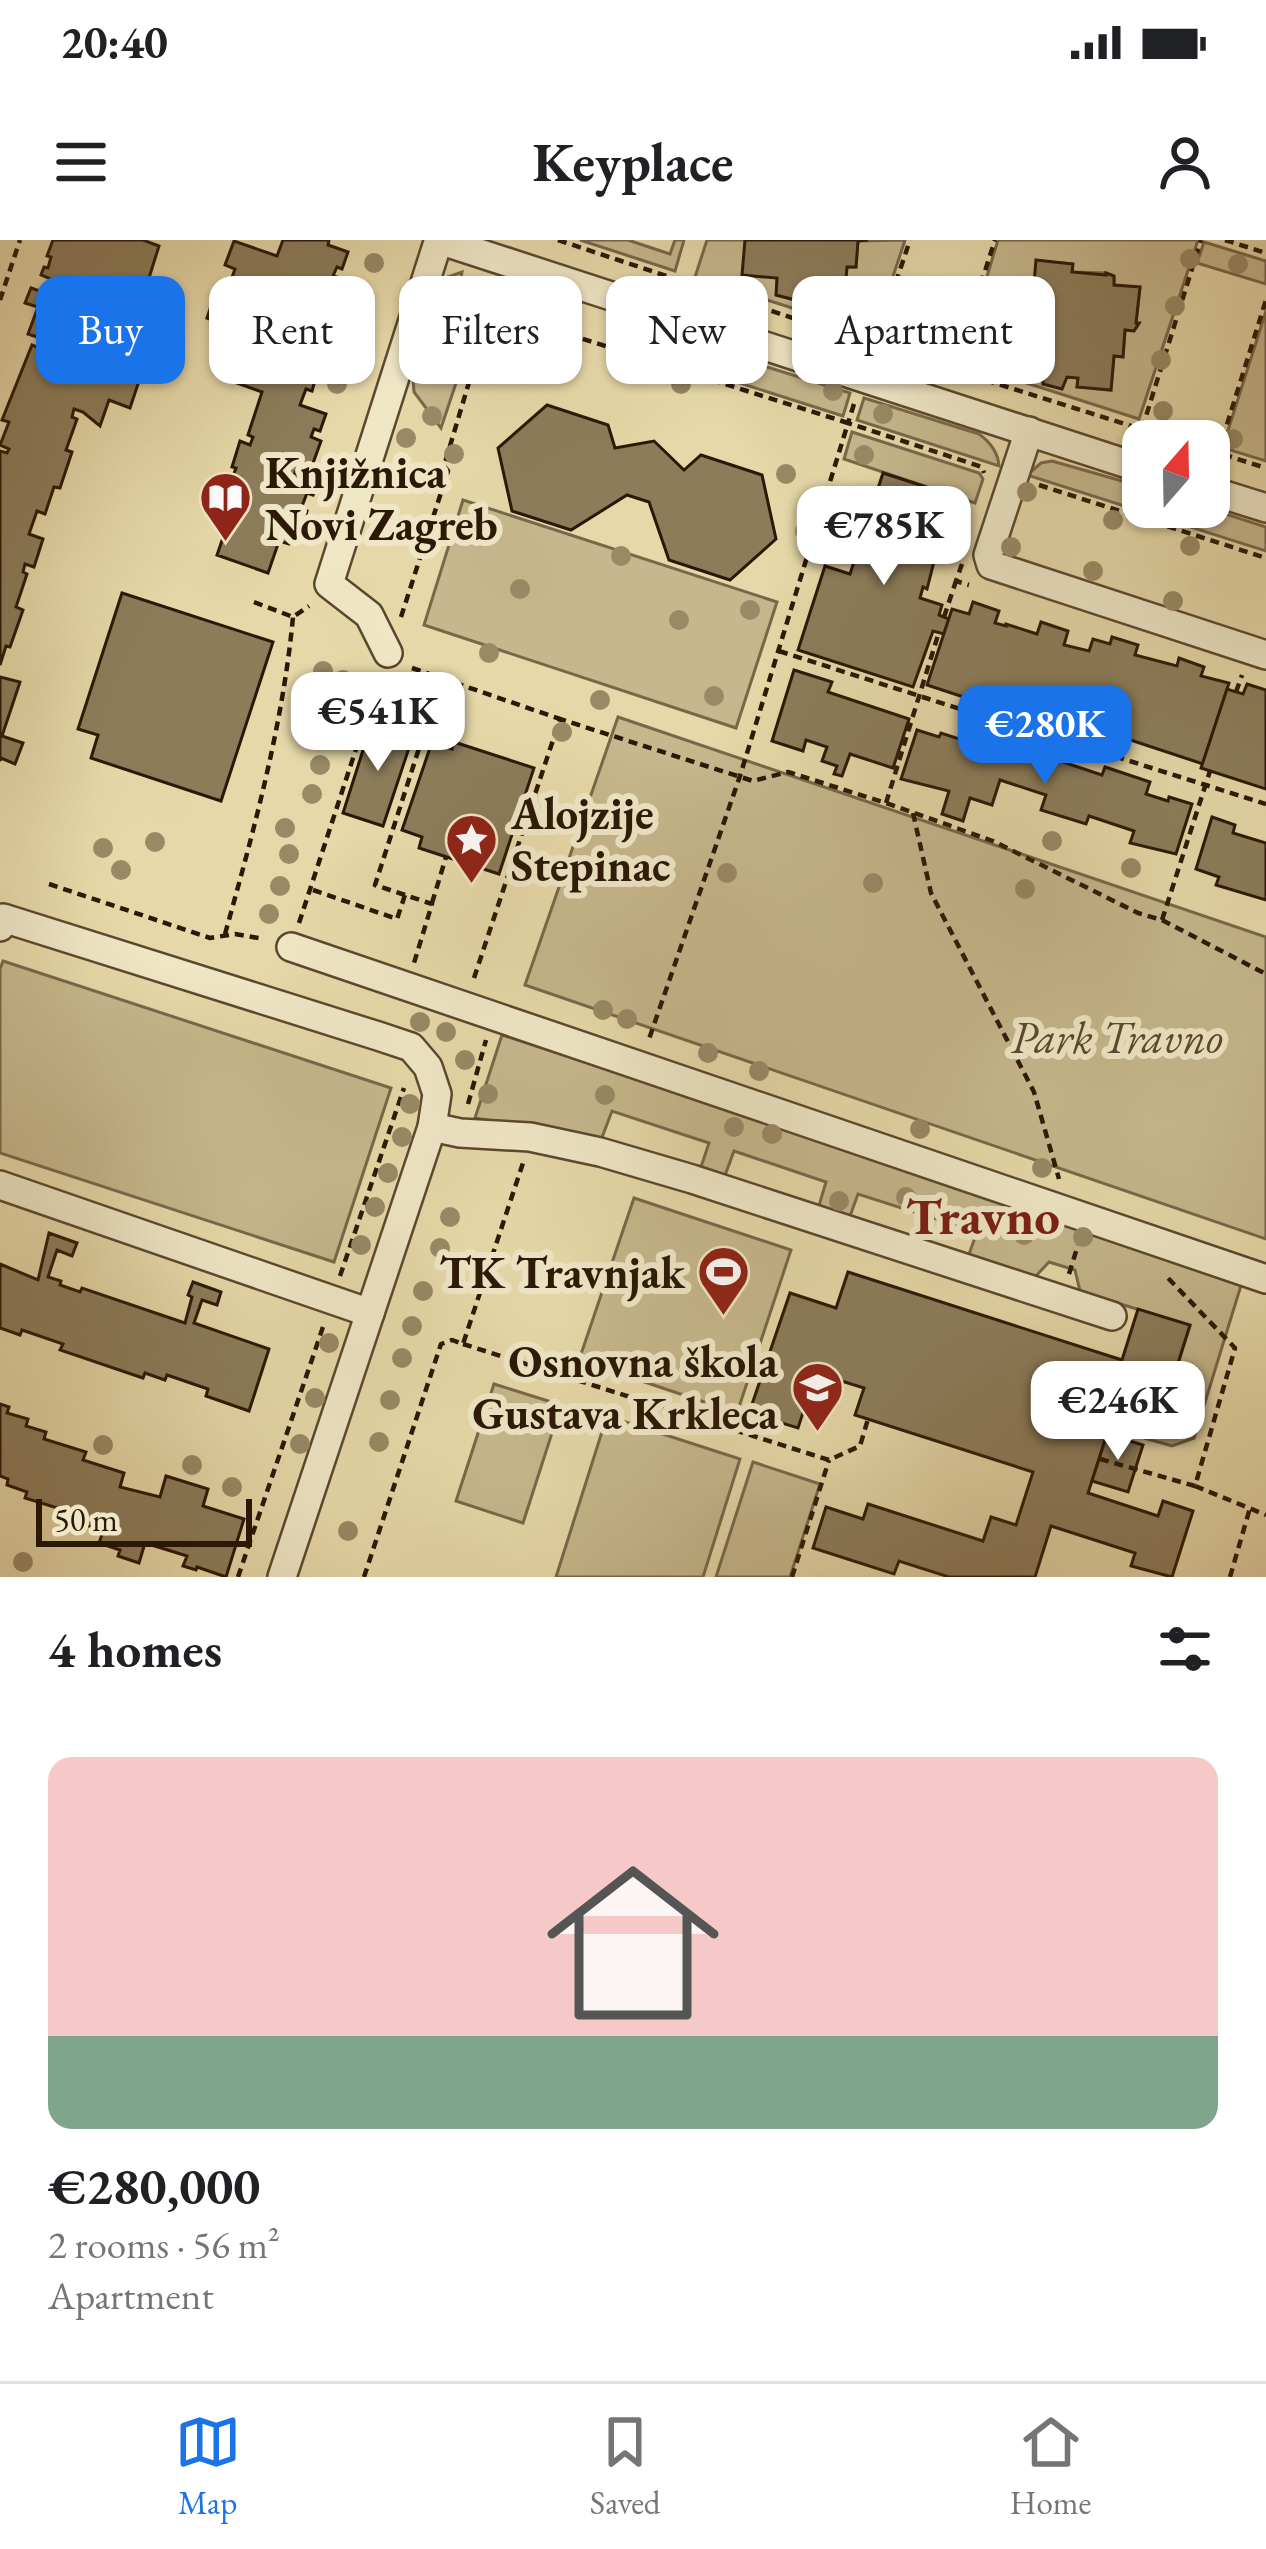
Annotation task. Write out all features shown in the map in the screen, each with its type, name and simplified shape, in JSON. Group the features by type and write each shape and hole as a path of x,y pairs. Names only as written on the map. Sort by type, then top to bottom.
{"street":[{"path":"393,658 369,615 329,584 439,241 1122,462"},
{"path":"1029,431 988,555 991,565 1266,655"},
{"path":"1230,497 1266,508"},
{"path":"1,921 411,1047 428,1067 437,1094 432,1127 282,1577"},
{"path":"291,947 640,1065"},
{"path":"640,1065 1266,1279"},
{"path":"432,1127 530,1137 600,1152 1112,1316"},
{"path":"0,1185 370,1313"}],"path":[{"path":"0,300 20,240"},
{"path":"558,240 792,318"},
{"path":"898,276 910,240"},
{"path":"982,276 994,240"},
{"path":"1145,420 1201,240"},
{"path":"1226,240 1266,253"},
{"path":"1228,420 1266,300"},
{"path":"582,339 848,423 740,776 640,1065"},
{"path":"49,884 210,938 256,938 291,947 376,688 393,658 469,384"},
{"path":"997,384 1122,423"},
{"path":"1230,457 1266,468"},
{"path":"982,467 1266,558"},
{"path":"944,617 956,580"},
{"path":"225,936 289,665 293,617 329,584"},
{"path":"254,602 293,617"},
{"path":"886,803 939,632"},
{"path":"778,651 1060,741"},
{"path":"393,658 560,719 753,781 788,772 993,841 1266,974"},
{"path":"432,904 375,885 442,677"},
{"path":"464,1005 560,719"},
{"path":"1101,752 1266,804"},
{"path":"1162,920 1210,771"},
{"path":"914,813 931,893 1034,1092 1078,1214 1061,1299"},
{"path":"423,932 446,856"},
{"path":"311,889 397,919 405,895"},
{"path":"463,1121 493,1015"},
{"path":"463,1344 525,1158"},
{"path":"1167,1276 1235,1348 1195,1486"},
{"path":"364,1577 440,1344 452,1340 829,1460 860,1445 868,1419"},
{"path":"1100,1459 1195,1486 1266,1515"},
{"path":"793,1577 829,1460"},
{"path":"1229,1577 1250,1508"}],"green space":[{"path":"580,240 628,240 670,254 675,240 684,240 675,271"},
{"path":"707,240 745,240 777,278 777,295 792,299 792,308 768,300 768,276 695,276"},
{"path":"905,240 893,276 846,276 847,267 856,267 858,241"},
{"path":"998,240 1198,240 1139,419 1030,384 1062,389 1067,377 1078,378 1077,387 1111,390 1114,356 1123,356 1125,330 1134,331 1139,324 1140,288 1114,285 1114,276 1107,273 1072,272 1072,264 1037,261 1035,276 987,276"},
{"path":"1204,242 1266,261 1266,284 1197,263"},
{"path":"1266,311 1266,461 1230,450 1230,424"},
{"path":"768,367 792,375 792,384 821,384 850,393 843,416 743,384 768,384"},
{"path":"413,384 456,384 441,428 414,392"},
{"path":"864,398 979,434 993,448 999,466 857,420"},
{"path":"852,432 979,473 983,479 975,503 844,459"},
{"path":"1052,461 1122,481 1122,505 1027,475 1041,463"},
{"path":"463,500 777,602 736,728 424,625"},
{"path":"1230,515 1266,527 1266,551 1194,528 1230,528"},
{"name":"Park Travno","path":"618,717 1266,937 1266,1239 525,985"},
{"path":"3,961 391,1088 334,1262 0,1153"},
{"path":"502,1035 1243,1279 1194,1438 1172,1446 1109,1428 1113,1416 1149,1427 1166,1374 1174,1376 1190,1326 1080,1291 1075,1270 1049,1262 1034,1278 968,1257 977,1232 858,1194 849,1219 818,1209 826,1182 734,1151 724,1178 700,1170 709,1143 612,1111 601,1140 475,1118"},
{"path":"634,1198 791,1250 737,1413 579,1360"},
{"path":"494,1384 561,1405 523,1523 456,1501"},
{"path":"607,1416 740,1459 703,1577 556,1577"},
{"path":"753,1462 820,1484 790,1577 716,1577"}],"building":[{"path":"53,240 143,240 159,246 150,276 44,276 51,257 47,256"},
{"path":"283,240 329,240 328,245 348,252 342,269 337,267 333,276 232,276 235,269 225,265 234,241 277,256"},
{"path":"745,240 868,240 858,241 856,267 847,267 846,276 792,276 792,299 776,295 777,278 742,275"},
{"path":"1036,260 1073,264 1072,272 1106,273 1114,276 1114,285 1140,287 1139,323 1134,331 1125,330 1123,357 1114,356 1111,390 1077,387 1078,378 1067,377 1062,389 1043,384 1055,384 1055,276 1035,276"},
{"path":"31,288 36,290 36,306 25,303"},
{"path":"36,312 36,337 28,334"},
{"path":"32,345 36,347 36,384 138,384 130,408 109,400 100,426 74,409 72,417 77,419 66,450 72,452 60,488 54,487 45,514 37,511 29,534 43,539 34,567 25,564 27,574 16,607 23,610 0,665 0,451 9,449 0,445 9,422 2,420"},
{"path":"240,384 314,384 312,391 306,389 300,405 326,414 320,431 314,429 311,437 321,441 312,466 306,471 297,468 295,473 318,481 301,509 307,511 304,522 298,520 289,544 279,541 268,573 217,555 228,523 224,521 232,497 226,495 236,468 232,467 240,441 250,445 253,437 248,435 262,392"},
{"path":"547,405 608,425 615,448 654,441 684,470 701,455 762,475 776,539 730,580 669,560 649,502 627,495 571,530 512,511 498,448"},
{"path":"883,473 957,497 920,598 942,605 939,615 949,619 944,634 933,631 913,687 798,650 825,566 850,574"},
{"path":"122,593 273,642 221,801 91,758 98,735 78,729"},
{"path":"973,602 999,611 995,623 1037,634 1041,622 1068,631 1064,645 1089,651 1093,639 1110,644 1112,637 1138,645 1135,655 1177,666 1179,658 1204,667 1201,676 1229,683 1203,764 1067,719 1064,730 927,685 952,609 969,614"},
{"path":"794,670 832,682 828,692 909,719 893,768 850,754 842,776 834,774 837,766 822,761 827,747 806,740 803,751 772,741"},
{"path":"0,677 20,682 2,736 23,743 15,764 0,761"},
{"path":"1247,684 1266,690 1266,789 1201,768 1227,689 1243,694"},
{"path":"372,722 413,736 383,826 343,813"},
{"path":"917,730 1009,755 1014,738 1059,752 1057,760 1102,775 1105,767 1150,782 1146,794 1192,804 1176,854 1130,843 1134,831 1089,816 1086,824 1041,810 1046,795 1000,780 992,805 970,798 963,821 942,814 949,791 901,779"},
{"path":"432,742 452,749 454,742 534,768 499,874 419,848 422,837 402,830"},
{"path":"1212,817 1235,825 1233,833 1266,843 1266,900 1216,885 1219,877 1196,869"},
{"path":"49,1233 77,1243 72,1256 57,1250 48,1277 80,1292 82,1288 185,1323 193,1282 221,1292 217,1305 202,1300 194,1323 269,1349 249,1411 206,1396 208,1389 167,1375 165,1380 145,1373 143,1378 60,1350 63,1344 0,1328 0,1264 38,1280"},
{"path":"848,1272 1122,1360 1138,1309 1190,1325 1174,1376 1166,1374 1148,1427 1113,1416 1088,1493 1158,1516 1163,1501 1193,1511 1172,1577 1131,1566 1135,1553 1051,1526 1035,1577 949,1577 899,1561 894,1574 813,1548 826,1507 863,1519 868,1504 983,1541 991,1517 1016,1525 1033,1472 855,1415 864,1388 816,1373 798,1428 749,1413 790,1293 836,1308"},
{"path":"0,1404 9,1407 7,1413 28,1419 26,1426 46,1432 44,1439 86,1452 83,1460 124,1473 120,1487 160,1497 166,1476 208,1489 203,1506 244,1519 226,1577 183,1566 187,1556 145,1543 139,1563 118,1556 120,1550 99,1543 105,1526 98,1529 64,1518 67,1511 25,1498 27,1492 7,1485 8,1479 0,1476"},
{"path":"1107,1434 1143,1445 1128,1492 1092,1481"}],"place":[{"name":"Knjižnica Novi Zagreb","path":"226,544"},
{"name":"Alojzije Stepinac","path":"472,885"},
{"name":"TK Travnjak","path":"724,1318"},
{"name":"Osnovna škola Gustava Krkleca","path":"817,1433"}],"district":[{"name":"Travno","path":"983,1216"}]}
